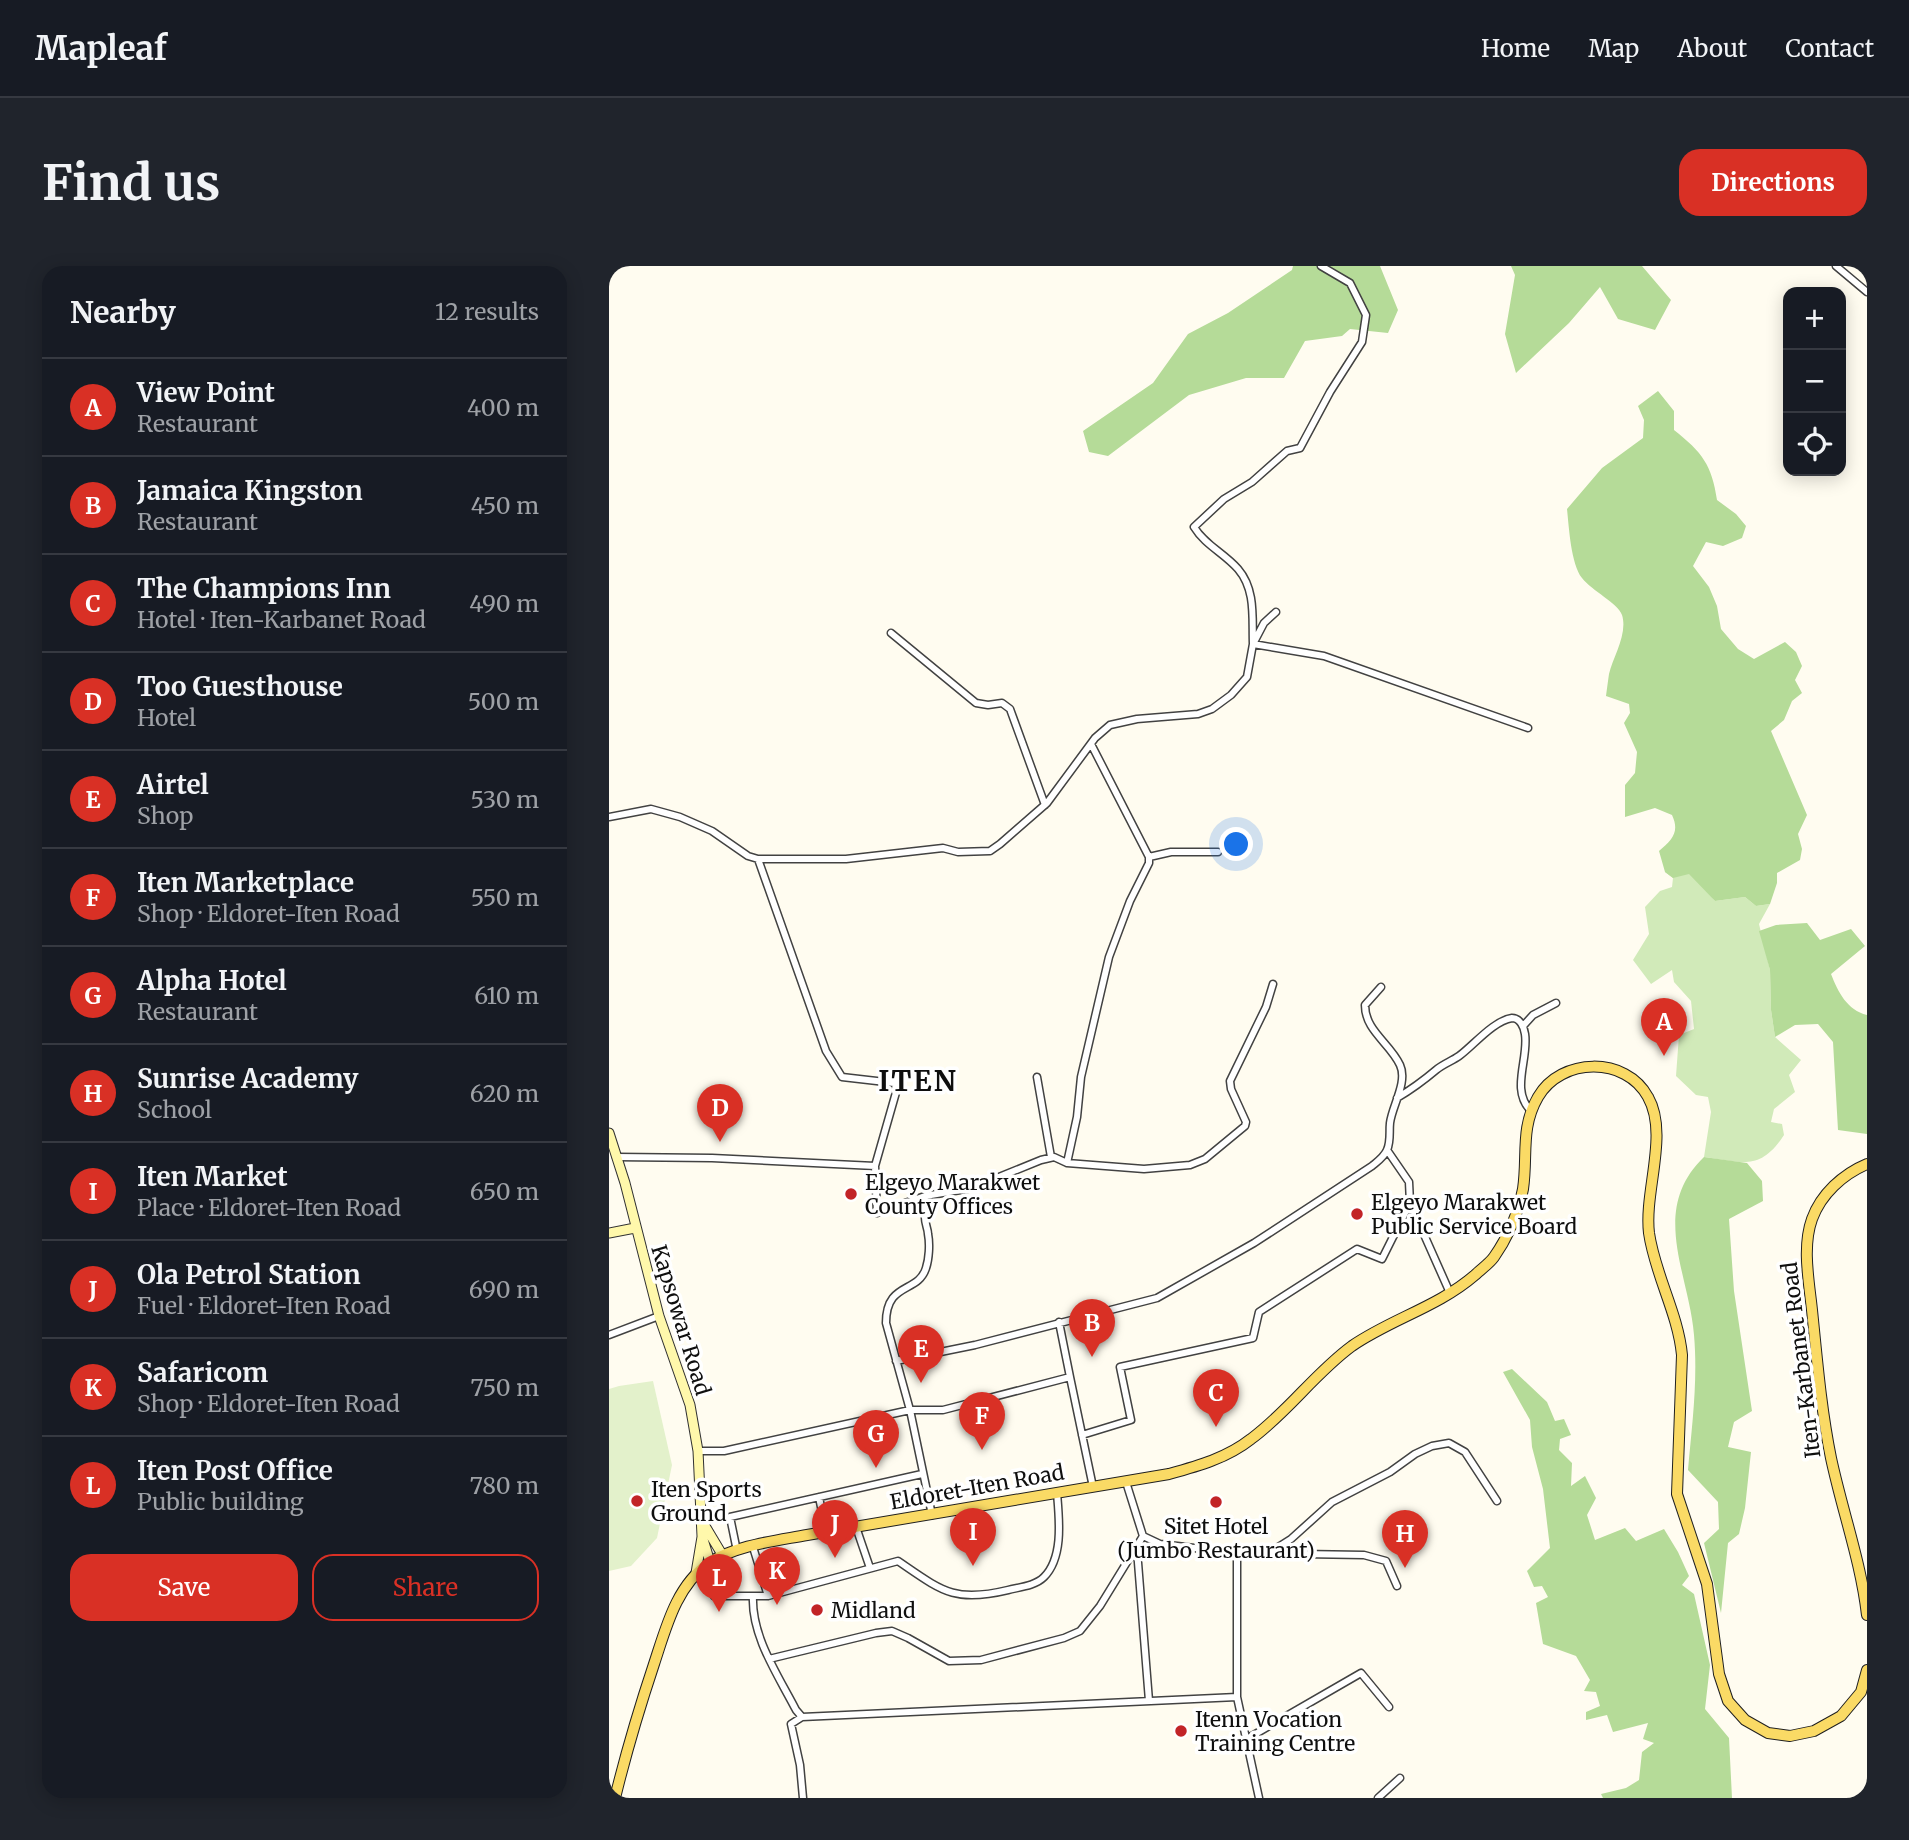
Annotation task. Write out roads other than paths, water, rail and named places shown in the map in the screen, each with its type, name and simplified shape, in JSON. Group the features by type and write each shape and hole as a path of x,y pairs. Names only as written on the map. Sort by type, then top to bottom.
{"main road":[{"path":"1093,1487 1204,1464 1230,1453 1251,1440 1352,1347 1450,1293 1492,1259 1511,1228 1523,1188 1525,1143 1531,1111 1539,1094 1554,1079 1574,1069 1593,1065 1611,1068 1639,1084 1649,1098 1655,1121 1656,1147 1649,1196 1649,1233 1681,1340 1682,1355 1677,1494 1707,1584 1719,1674 1728,1701 1745,1720 1768,1733 1790,1736 1814,1731 1841,1716 1861,1692 1867,1671"},
{"name":"Kapsowar Road","path":"609,1133 625,1183 659,1316 690,1405 698,1451 702,1536 710,1562"},
{"name":"Iten-Karbanet Road","path":"1867,1164 1836,1183 1812,1218 1808,1238 1808,1271 1818,1369 1831,1457 1867,1615"},
{"path":"609,1233 635,1228"},
{"name":"Eldoret-Iten Road","path":"615,1798 633,1724 674,1607 696,1573 710,1562 737,1551 826,1532 1093,1487"},
{"name":"Kapsowar Road","path":"702,1521 723,1556"},
{"path":"696,1573 702,1536"}],"street":[{"path":"609,817 651,809 680,817 712,831 748,856 758,859 846,859 943,848 958,852 990,851 1045,806 1091,744 1110,725 1137,719 1198,714 1212,709 1231,695 1247,677 1252,644 1252,597 1239,570 1202,539 1193,527 1224,499 1252,482 1287,451 1300,448 1330,392 1362,342 1366,315 1350,282 1321,266"},
{"path":"1836,266 1867,292"},
{"path":"1252,644 1264,623 1276,612"},
{"path":"891,633 976,703 1002,703 1010,709 1045,806"},
{"path":"1252,644 1324,656 1528,728"},
{"path":"1067,1163 1077,1117 1081,1077 1109,957 1122,919 1149,863 1149,857 1091,744"},
{"path":"1149,857 1171,852 1218,852"},
{"path":"758,859 826,1051 842,1077 894,1083 897,1089 874,1166 877,1213 925,1196 972,1188 1051,1157 1067,1163 1144,1168 1185,1166 1205,1159 1245,1126 1230,1081 1266,1007 1273,984"},
{"path":"895,1361 975,1345 1157,1298 1254,1243 1372,1166 1387,1150 1390,1141 1391,1115 1402,1069 1365,1016 1365,1005 1381,987"},
{"path":"1523,1026 1533,1016 1556,1003"},
{"path":"1397,1097 1416,1087 1498,1025 1513,1018 1523,1026 1525,1036 1521,1091 1524,1103 1531,1111"},
{"path":"1037,1077 1051,1157"},
{"path":"1387,1150 1409,1182 1410,1203 1450,1293"},
{"path":"616,1157 712,1158 874,1166"},
{"path":"925,1196 925,1219 929,1238 926,1267 918,1279 893,1296 886,1309 886,1323 910,1410 932,1514"},
{"path":"1082,1434 1131,1420 1120,1367 1253,1338 1259,1312 1357,1249 1382,1259 1410,1203"},
{"path":"609,1335 659,1316"},
{"path":"1059,1322 1093,1487"},
{"path":"698,1451 724,1451 910,1410 943,1410 1070,1377"},
{"path":"1269,1553 1291,1539 1332,1502 1389,1472 1415,1454 1449,1443 1465,1452 1497,1501"},
{"path":"737,1551 730,1517 922,1474"},
{"path":"1126,1482 1143,1536 1160,1544 1237,1553 1364,1555 1386,1561 1398,1586"},
{"path":"714,1596 768,1596 898,1561 919,1577 953,1594 970,1597 1034,1583 1045,1576 1057,1551 1060,1530 1057,1493"},
{"path":"819,1497 826,1532"},
{"path":"856,1527 870,1568"},
{"path":"769,1659 892,1631 949,1661 981,1660 1064,1638 1080,1631 1100,1606 1143,1536"},
{"path":"753,1547 768,1596"},
{"path":"1136,1548 1149,1701"},
{"path":"1237,1553 1237,1697 1259,1798"},
{"path":"753,1596 752,1615 769,1659 802,1717"},
{"path":"1245,1740 1361,1673 1389,1707"},
{"path":"803,1798 800,1765 791,1724 802,1717 1237,1697"},
{"path":"1378,1798 1401,1778"}],"place":[{"name":"View Point","path":"1664,1056"},
{"name":"Too Guesthouse","path":"720,1142"},
{"name":"Elgeyo Marakwet County Offices","path":"851,1194"},
{"name":"Elgeyo Marakwet Public Service Board","path":"1357,1214"},
{"name":"Jamaica Kingston","path":"1092,1357"},
{"name":"Airtel","path":"921,1383"},
{"name":"The Champions Inn","path":"1216,1427"},
{"name":"Iten Marketplace","path":"982,1450"},
{"name":"Alpha Hotel","path":"876,1468"},
{"name":"Iten Sports Ground","path":"637,1501"},
{"name":"Sitet Hotel (Jumbo Restaurant)","path":"1216,1502"},
{"name":"Ola Petrol Station","path":"835,1558"},
{"name":"Iten Market","path":"973,1566"},
{"name":"Sunrise Academy","path":"1405,1568"},
{"name":"Safaricom","path":"777,1605"},
{"name":"Midland","path":"817,1610"},
{"name":"Iten Post Office","path":"719,1612"},
{"name":"Itenn Vocation Training Centre","path":"1181,1731"}],"district":[{"name":"ITEN","path":"918,1081"}]}
